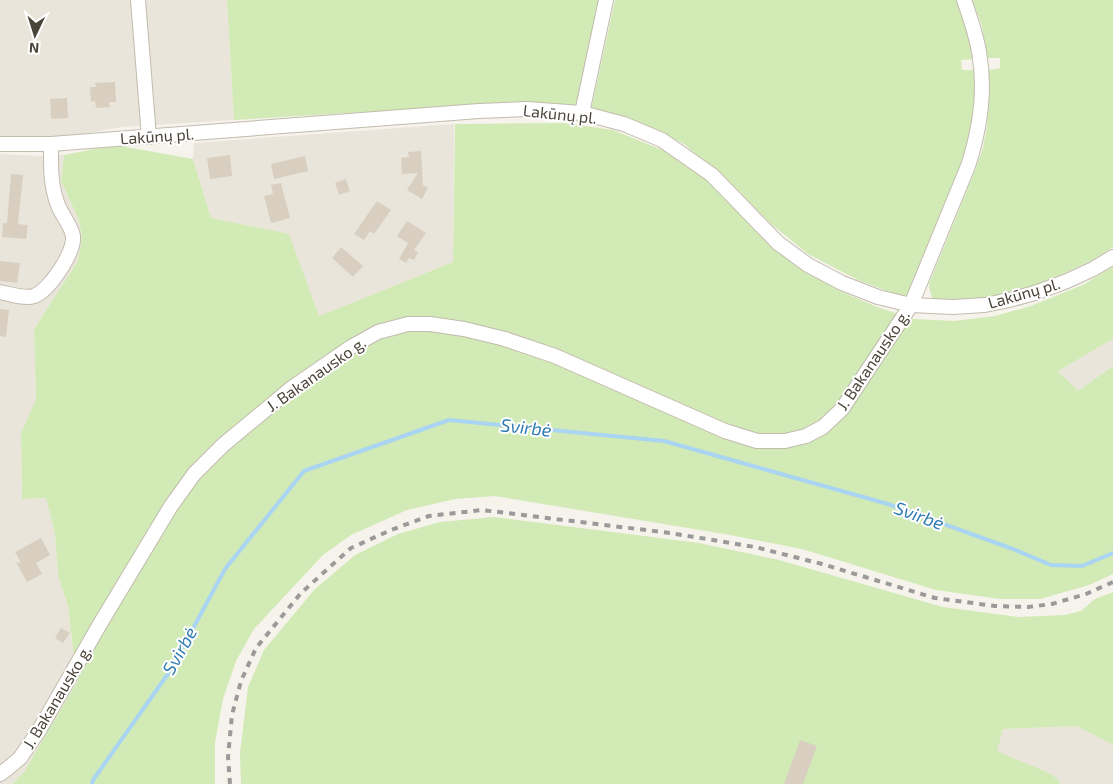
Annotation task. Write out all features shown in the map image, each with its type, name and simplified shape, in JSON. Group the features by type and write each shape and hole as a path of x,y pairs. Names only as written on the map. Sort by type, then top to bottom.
{"street":[{"path":"138,0 150,137"},
{"path":"582,113 606,0"},
{"name":"J. Bakanausko g.","path":"0,774 20,758 38,732 171,506 194,474 223,445 293,387 351,347 378,332 408,324 430,324 464,329 505,339 555,356 725,430 757,441 785,441 806,436 823,427 842,409 911,305 976,143 981,107 982,78 980,52 964,0"},
{"name":"Lakūnų pl.","path":"0,144 51,144 480,111 527,109 582,113 624,124 662,140 712,175 778,243 808,265 842,283 911,305 953,307 985,305 1009,300 1067,281 1113,257"},
{"path":"0,292 25,297 35,296 47,287 59,271 73,243 73,235 58,207 53,190 50,172 51,144"}],"shaded area":[{"path":"0,0 227,0 234,120 122,127 54,139 0,139"},
{"path":"454,124 453,262 319,316 289,235 211,218 193,159 194,143"},
{"path":"0,154 64,155 61,181 79,220 82,238 78,261 34,329 36,399 21,434 22,499 46,498 55,534 58,576 68,606 77,682 24,772 12,784 0,784"},
{"path":"1113,339 1113,366 1078,391 1058,371"},
{"path":"1077,726 1113,745 1113,784 1060,784 1059,780 996,751 1003,729"}],"green space":[{"path":"227,0 600,0 578,107 428,108 234,120"},
{"path":"615,0 958,0 975,59 961,60 962,70 975,70 975,117 970,144 908,297 860,281 808,254 770,223 739,191 684,144 657,130 620,116 591,110"},
{"path":"972,0 1113,0 1113,247 1095,259 1029,289 990,298 960,302 932,301 929,284 983,148 989,100 989,70 1000,68 1000,58 988,58 981,23"},
{"path":"564,123 613,130 670,153 714,185 792,263 840,291 877,307 914,319 954,321 995,316 1031,306 1085,284 1113,266 1113,339 1058,371 1078,391 1113,366 1113,574 1089,585 1040,599 1000,599 936,590 802,549 730,535 495,496 455,499 407,510 351,535 323,555 254,629 236,661 223,699 215,742 215,784 12,784 24,772 77,682 68,606 58,576 55,534 46,498 22,499 21,434 36,399 34,329 78,261 82,238 79,220 61,181 64,155 115,145 193,159 211,218 289,234 319,316 453,262 455,124"},
{"path":"494,517 699,543 779,560 943,607 1018,617 1065,615 1081,611 1095,599 1113,592 1113,745 1077,726 1003,729 997,751 1051,774 1060,784 241,784 240,753 248,687 264,650 314,590 355,555 398,534 440,522"}],"building":[{"path":"115,82 116,102 109,102 110,107 96,108 95,101 91,102 90,87 96,87 95,83"},
{"path":"67,98 68,118 51,119 50,99"},
{"path":"421,151 423,185 428,188 422,199 407,190 418,173 402,174 401,158 409,157 408,152"},
{"path":"230,155 232,176 210,179 207,158"},
{"path":"305,156 308,171 274,179 271,164"},
{"path":"11,174 23,175 18,224 28,225 26,239 2,237 3,223 7,223"},
{"path":"346,179 350,191 339,195 335,183"},
{"path":"281,183 290,218 271,223 264,196 273,194 271,185"},
{"path":"377,201 391,210 374,234 370,231 364,240 354,234"},
{"path":"407,221 426,233 414,250 418,252 414,260 409,258 406,263 399,259 408,243 397,236"},
{"path":"341,247 363,266 353,277 332,258"},
{"path":"0,261 20,263 17,283 0,281"},
{"path":"0,309 9,310 6,337 0,336"},
{"path":"41,538 50,555 36,563 42,574 27,582 16,562 21,563 15,552"},
{"path":"61,628 70,633 63,643 55,638"},
{"path":"800,740 817,746 803,784 784,784"}],"waterway":[{"name":"Svirbė","path":"92,784 170,671 225,569 304,471 449,420 664,441 888,504 1013,549 1051,565 1082,566 1113,553"}],"railway":[{"path":"230,784 228,757 232,715 241,681 256,648 301,593 351,548 429,516 482,510 670,533 755,547 822,564 935,598 995,606 1028,607 1052,604 1086,594 1113,582"}]}
